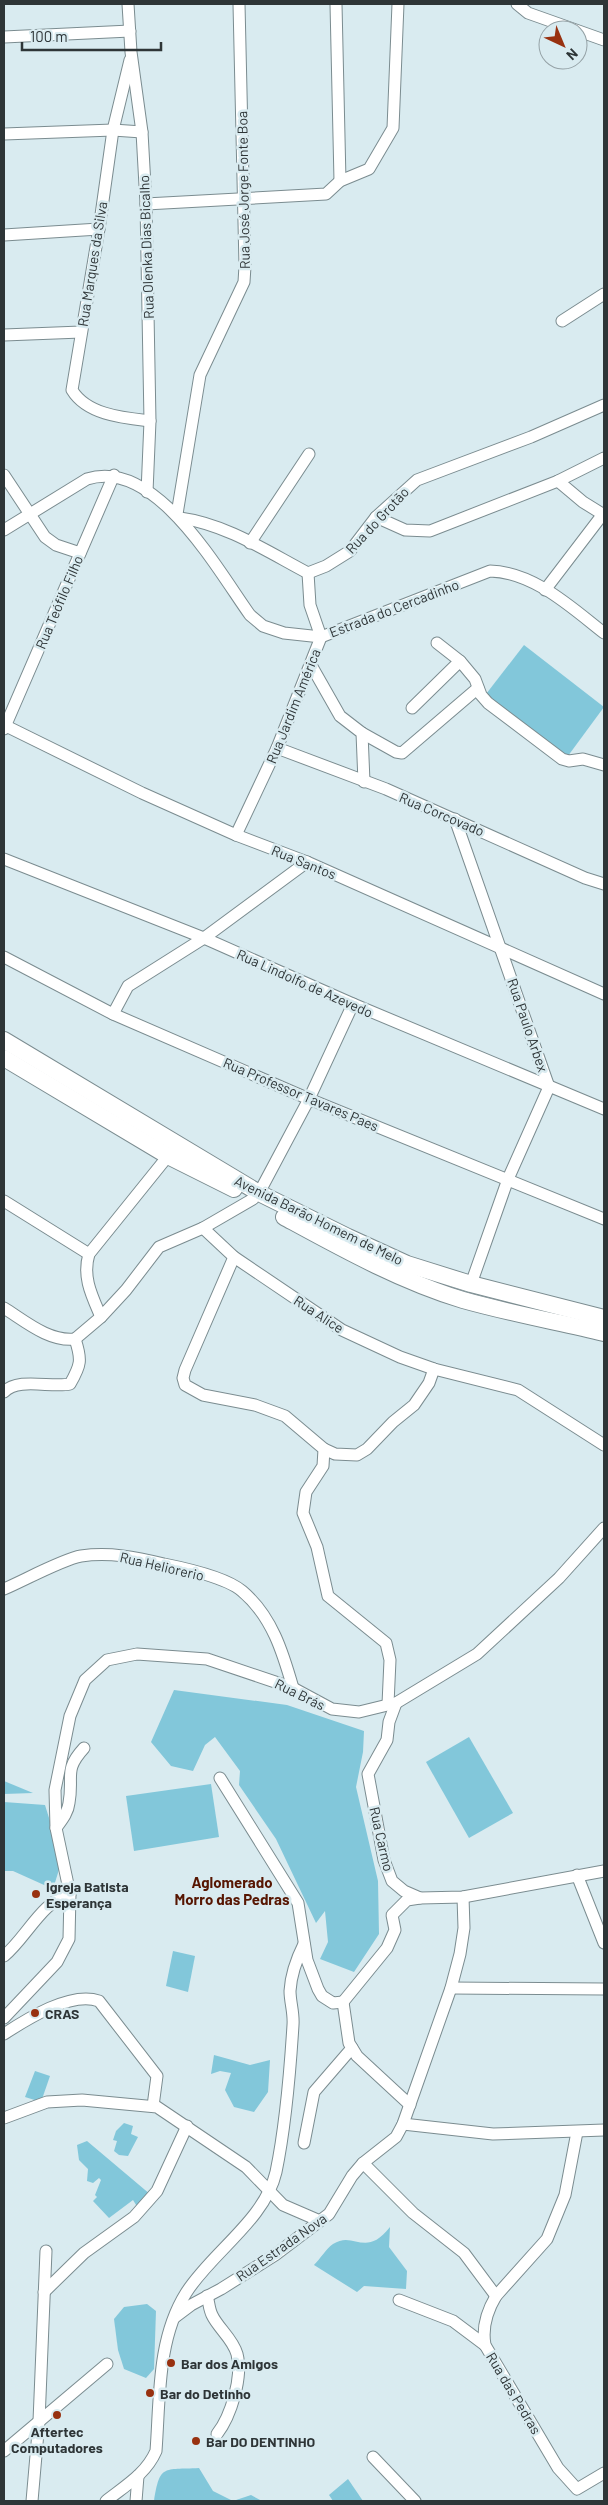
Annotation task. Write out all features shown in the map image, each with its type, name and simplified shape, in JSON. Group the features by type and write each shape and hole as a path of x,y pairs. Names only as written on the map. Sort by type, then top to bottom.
{"main road":[{"name":"Avenida Barão Homem de Melo","path":"4,1040 343,1249 402,1277 463,1300 604,1333"},
{"name":"Avenida Barão Homem de Melo","path":"4,1058 168,1156 217,1181 256,1196 408,1264 472,1284 604,1318"}],"street":[{"name":"Rua Olenka Dias Bicalho","path":"128,4 131,52 142,132 146,204 150,421 148,492"},
{"name":"Rua José Jorge Fonte Boa","path":"179,516 200,375 244,282 239,4"},
{"path":"336,4 340,181"},
{"path":"146,204 326,194 340,181 369,168 393,128 398,4"},
{"path":"518,4 528,13 604,40"},
{"path":"4,37 130,31"},
{"name":"Rua Marques da Silva","path":"131,52 113,130 99,230 72,390 77,398 100,410 122,418 150,421"},
{"path":"4,134 113,130 142,132"},
{"path":"4,235 99,230"},
{"path":"562,321 604,294"},
{"path":"4,335 81,332"},
{"name":"Rua do Grotão","path":"308,573 326,566 350,551 376,517 417,480 531,436 604,405"},
{"path":"250,543 309,454"},
{"path":"376,517 405,530 430,530 558,481 604,458"},
{"path":"4,530 30,512 87,479 101,474 114,475"},
{"path":"4,475 45,537 56,545 80,552"},
{"name":"Estrada do Cercadinho","path":"114,475 126,479 148,492 179,516 250,615 263,626 284,633 321,637 490,571 501,572 528,580 564,601 604,633"},
{"name":"Rua Teófilo Filho","path":"4,726 114,475"},
{"path":"545,590 603,515 583,502 558,481"},
{"path":"179,516 197,520 250,543 308,573"},
{"name":"Rua Jardim América","path":"236,835 277,748 321,637 310,605 308,573"},
{"path":"437,643 460,661 476,679 478,688 488,703 562,759 569,761 583,759 604,766"},
{"path":"412,708 460,661"},
{"path":"310,665 340,716 362,733 396,752 402,753 478,688"},
{"name":"Rua Santos","path":"4,726 142,793 236,835 308,862 604,994"},
{"path":"362,733 364,782"},
{"name":"Rua Corcovado","path":"277,748 364,782 585,878 604,884"},
{"name":"Rua Paulo Arbex","path":"455,820 549,1087 508,1179 472,1284"},
{"name":"Rua Lindolfo de Azevedo","path":"4,859 204,938 353,1004 604,1109"},
{"path":"113,1014 128,986 204,938 308,862"},
{"name":"Rua Professor Tavares Paes","path":"4,957 113,1014 309,1098 604,1219"},
{"path":"4,1308 50,1336 62,1341 75,1339 101,1317 126,1290 159,1247 203,1228 256,1196 309,1098 353,1004"},
{"path":"101,1317 86,1279 86,1264 89,1254 168,1156"},
{"path":"4,1201 89,1254"},
{"name":"Rua Alice","path":"203,1228 234,1257 342,1330 400,1357 434,1369 518,1390 604,1445"},
{"path":"234,1257 185,1370 182,1378 185,1385 203,1395 255,1405 285,1416 324,1449 335,1454 356,1456 367,1449 393,1422 414,1404 429,1383 434,1369"},
{"path":"4,1392 27,1383 58,1387 70,1384 78,1370 81,1356 75,1339"},
{"name":"Rua Carmo","path":"324,1449 324,1466 306,1492 303,1513 317,1547 328,1596 386,1643 390,1660 392,1704 387,1740 368,1774 384,1860 392,1881 404,1891 420,1898 463,1897 604,1871"},
{"name":"Rua Brás","path":"4,2018 57,1962 69,1939 70,1894 56,1828 55,1790 70,1716 84,1680 107,1660 137,1654 206,1659 293,1688 332,1709 359,1712 392,1704 477,1654 559,1578 604,1528"},
{"name":"Rua Heliorerio","path":"4,1589 79,1556 121,1554 196,1571 241,1590 256,1605 268,1621 283,1656 293,1688"},
{"path":"56,1828 70,1804 70,1771 73,1761 84,1748"},
{"path":"220,1778 298,1903 307,1960 322,1996 333,2003 344,2002"},
{"path":"577,1875 604,1943"},
{"path":"4,1956 14,1948 56,1899 70,1894"},
{"name":"Rua Estrada Nova","path":"171,2320 191,2305 274,2255 329,2214 352,2176 363,2163 396,2137 403,2124 451,1988 460,1954 464,1928 463,1897"},
{"path":"410,2105 371,2071 352,2048 349,2043 344,2002 387,1948 395,1930 392,1915 407,1900 420,1898"},
{"path":"106,2501 138,2476 151,2463 156,2451 163,2355 171,2320 186,2292 255,2212 269,2190 275,2173 290,2057 293,2022 290,1990 296,1962 304,1944"},
{"path":"451,1988 604,1989"},
{"path":"4,2034 32,2016 88,1998 99,2001 157,2076 153,2106"},
{"path":"23,1999 32,2016"},
{"path":"304,2144 314,2092 352,2048"},
{"path":"4,2118 47,2102 82,2100 103,2104 153,2106 187,2126 246,2167 282,2205 320,2221"},
{"path":"403,2124 494,2134 604,2130"},
{"path":"44,2292 61,2273 84,2253 134,2217 157,2191 187,2126"},
{"name":"Rua das Pedras","path":"577,2132 565,2195 547,2239 496,2296 490,2306 484,2327 485,2345 558,2468 577,2489 604,2473"},
{"path":"363,2163 413,2213 464,2253 496,2296"},
{"path":"32,2501 39,2421 46,2251"},
{"path":"207,2296 211,2314 237,2353 237,2380 234,2399 226,2422 217,2434"},
{"path":"398,2300 453,2321 485,2345"},
{"path":"4,2451 107,2364"},
{"path":"373,2457 415,2501"},
{"path":"136,2501 138,2476"}],"shaded area":[{"path":"524,645 604,707 565,760 483,698"},
{"path":"174,1690 287,1705 364,1731 363,1752 356,1787 378,1881 379,1934 354,1972 320,1959 328,1942 325,1911 316,1923 276,1839 239,1785 240,1771 215,1737 205,1745 193,1771 171,1766 151,1742"},
{"path":"469,1737 513,1813 469,1838 426,1762"},
{"path":"4,1781 33,1793 4,1794"},
{"path":"211,1784 219,1837 134,1851 126,1796"},
{"path":"4,1802 45,1805 62,1860 53,1889 13,1871 4,1871"},
{"path":"173,1951 195,1956 188,1992 166,1986"},
{"path":"214,2055 250,2065 270,2060 268,2092 254,2112 234,2107 225,2090 231,2073 220,2071 211,2074"},
{"path":"35,2071 50,2076 41,2102 25,2097"},
{"path":"124,2123 133,2126 131,2134 138,2137 128,2156 119,2155 114,2151 117,2141 113,2140 116,2131"},
{"path":"87,2141 151,2195 138,2208 133,2200 109,2218 93,2201 97,2197 95,2195 101,2180 99,2178 93,2183 87,2181 88,2169 79,2160 77,2145"},
{"path":"390,2227 389,2247 407,2271 406,2289 364,2286 357,2292 314,2265 333,2244 347,2240 367,2243 374,2241"},
{"path":"147,2304 156,2311 154,2369 146,2378 124,2369 118,2350 114,2319 124,2307"},
{"path":"199,2468 213,2491 233,2501 154,2501 158,2481 165,2471"},
{"path":"348,2479 363,2501 333,2501 329,2495"},
{"path":"251,2495 262,2501 233,2501"}],"place":[{"name":"Igreja Batista Esperança","path":"36,1894"},
{"name":"CRAS","path":"35,2013"},
{"name":"Bar dos Amigos","path":"171,2363"},
{"name":"Bar do Detinho","path":"150,2393"},
{"name":"Aftertec Computadores","path":"57,2415"},
{"name":"Bar DO DENTINHO","path":"196,2441"}],"district":[{"name":"Aglomerado Morro das Pedras","path":"232,1890"}]}
